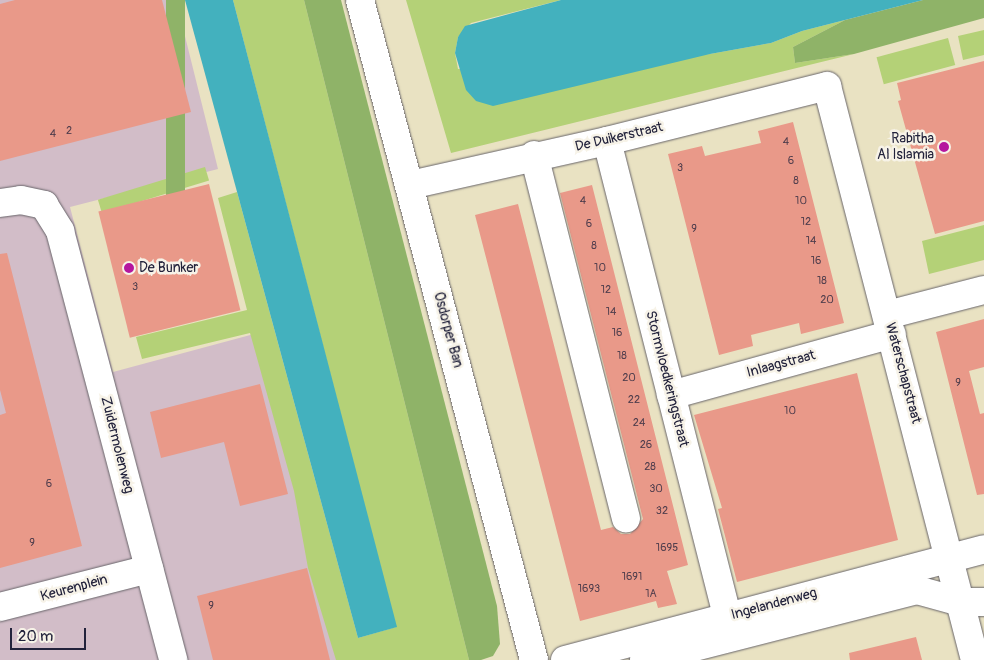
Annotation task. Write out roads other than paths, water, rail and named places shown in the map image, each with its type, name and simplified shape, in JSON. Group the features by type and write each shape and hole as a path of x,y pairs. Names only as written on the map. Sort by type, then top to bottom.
{"street":[{"name":"Osdorper Ban","path":"360,0 534,660"},
{"name":"De Duikerstraat","path":"410,185 607,141 827,86"},
{"name":"Waterschapstraat","path":"827,86 950,558 972,602 975,660"},
{"name":"Stormvloedkeringstraat","path":"607,141 727,616"},
{"path":"534,156 626,519"},
{"name":"Zuidermolenweg","path":"0,203 21,200 44,205 60,231 173,660"},
{"name":"Inlaagstraat","path":"670,395 890,324 984,290"},
{"name":"Ingelandenweg","path":"565,660 984,548"},
{"name":"Keurenplein","path":"0,607 149,569"},
{"name":"Ingelandenweg","path":"644,660 917,590 972,602"}],"water":[{"path":"185,0 233,0 397,627 358,638"},
{"path":"561,0 923,0 802,31 771,43 710,54 493,106 476,101 466,90 455,53 458,37 465,26"}],"place":[{"name":"Rabitha Al Islamia","path":"944,147"},
{"name":"De Bunker","path":"129,268"}]}
